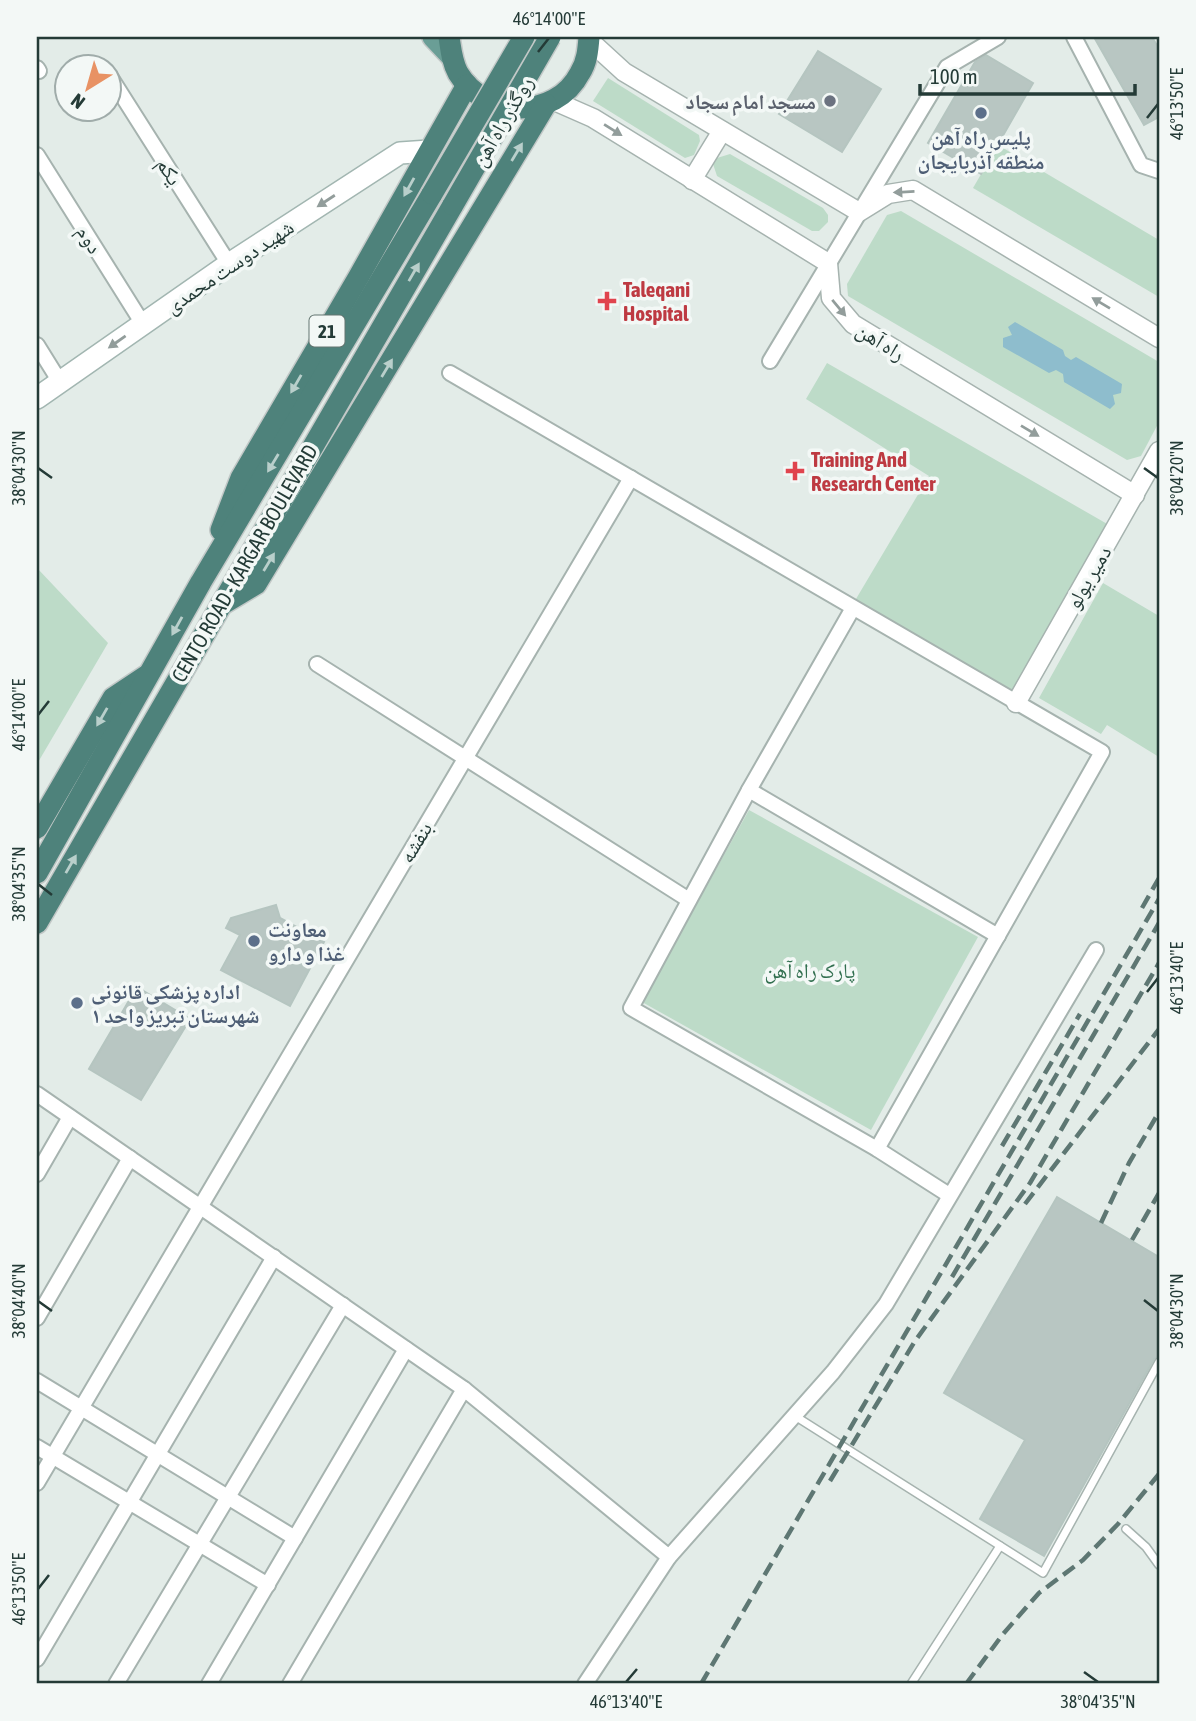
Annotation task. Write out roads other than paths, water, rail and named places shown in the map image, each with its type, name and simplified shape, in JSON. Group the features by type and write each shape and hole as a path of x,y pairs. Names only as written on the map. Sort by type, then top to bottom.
{"highway":[{"name":"روگذر راه آهن","path":"432,194 524,37"},
{"name":"روگذر راه آهن","path":"453,205 550,37"},
{"path":"450,47 457,72 483,99 503,107 525,109 549,102 565,92 580,75 588,54 589,38"},
{"name":"21","path":"201,582 241,478 467,85"},
{"path":"219,606 256,584 549,102"},
{"path":"429,151 443,151 480,174 487,194 485,207"},
{"name":"CENTO ROAD - KARGAR BOULEVARD","path":"37,873 201,582 432,194"},
{"name":"CENTO ROAD - KARGAR BOULEVARD","path":"37,923 453,205"},
{"path":"37,828 113,698 151,673"}],"main road":[{"path":"433,37 450,47"},
{"name":"شهید دوست محمدی","path":"37,398 229,264 400,153 429,151"}],"street":[{"path":"770,361 947,66 998,37"},
{"path":"1073,37 1142,165 1159,171"},
{"path":"589,38 624,72 859,212"},
{"name":"یکم","path":"122,95 229,264"},
{"path":"549,102 593,118 828,263"},
{"path":"692,180 722,131"},
{"name":"دوم","path":"37,155 143,324"},
{"path":"859,212 888,194 913,190 1159,338"},
{"name":"راه آهن","path":"828,263 831,298 853,324 1135,495"},
{"path":"37,345 60,382"},
{"path":"450,373 1102,752 877,1149"},
{"name":"دمیر یولو","path":"1016,702 1159,451"},
{"name":"بنفشه","path":"37,1483 631,478"},
{"path":"853,608 749,790 632,1008 877,1149 950,1195"},
{"path":"317,664 690,900"},
{"path":"749,790 998,936"},
{"path":"585,1684 669,1557 833,1372 886,1304 1096,950"},
{"path":"37,1094 464,1389 669,1557"},
{"path":"37,1174 70,1117"},
{"path":"37,1318 130,1158"},
{"path":"37,1660 274,1258"},
{"path":"116,1684 343,1305"},
{"path":"209,1684 406,1349"},
{"path":"37,1381 296,1538"},
{"path":"290,1684 464,1389"},
{"path":"37,1447 268,1585"}],"lane":[{"path":"795,1416 1043,1573 1159,1362"},
{"path":"1126,1529 1146,1547 1159,1565"},
{"path":"911,1684 1000,1546"}],"water":[{"path":"1015,322 1063,350 1065,356 1071,360 1076,357 1122,384 1121,393 1113,395 1115,404 1110,409 1064,382 1063,374 1056,370 1049,373 1003,347 1003,338 1012,335 1008,327"}],"railway":[{"path":"1142,908 1159,878"},
{"path":"701,1684 1159,899"},
{"path":"952,1277 1159,923"},
{"path":"830,1481 915,1341 1030,1183 1159,963"},
{"path":"1002,1146 1080,1014"},
{"path":"1025,1204 1159,1029"},
{"path":"1101,1223 1129,1163 1159,1112"},
{"path":"1132,1240 1159,1193"},
{"path":"966,1684 1003,1634 1039,1593 1083,1560 1118,1524 1159,1474"}],"place":[{"name":"مسجد امام سجاد","path":"830,101"},
{"name":"پلیس راه آهن منطقه آذربایجان","path":"981,113"},
{"name":"Taleqani Hospital","path":"607,301"},
{"name":"Training And Research Center","path":"795,471"},
{"name":"معاونت غذا و دارو","path":"254,941"},
{"name":"اداره پزشکی قانونی شهرستان تبریز واحد ۱","path":"77,1003"}],"park label":[{"name":"پارک راه آهن","path":"810,970"}]}
